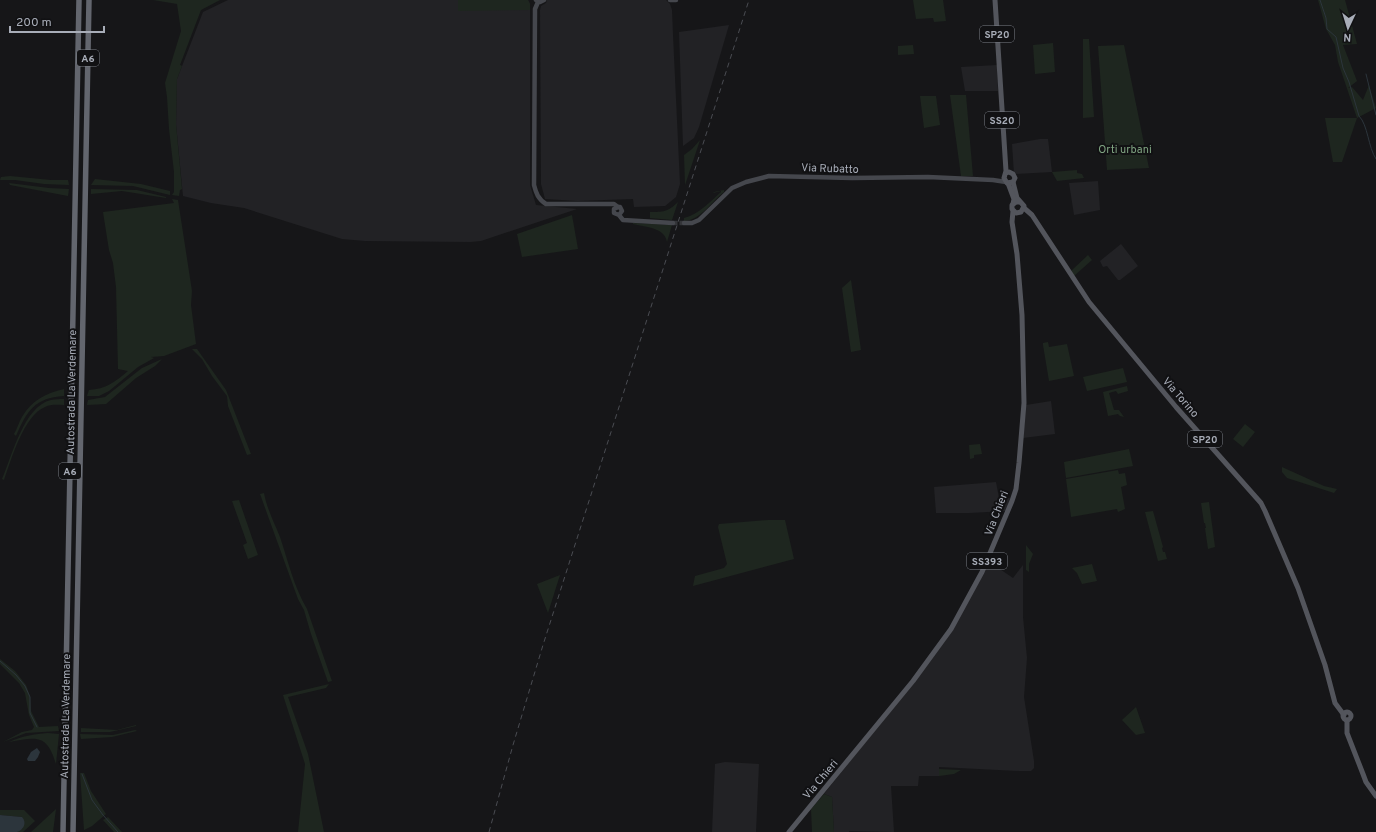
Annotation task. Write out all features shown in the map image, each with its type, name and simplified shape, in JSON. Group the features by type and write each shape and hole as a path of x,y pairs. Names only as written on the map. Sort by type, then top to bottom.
{"highway":[{"name":"Autostrada La Verdemare","path":"63,832 79,0"},
{"name":"Autostrada La Verdemare","path":"74,832 73,807 89,0"}],"main road":[{"name":"SP20","path":"995,0 999,68"},
{"name":"SS20","path":"999,68 1008,164 1007,174 1004,179 1009,183 1020,202"},
{"name":"SS20","path":"1007,174 1015,177 1009,183"},
{"name":"SS20","path":"1009,183 1014,199 1013,204"},
{"path":"1013,204 1020,202 1023,205 1019,211"},
{"name":"Via Chieri","path":"789,832 913,681 951,629 982,572 1016,489 1024,403 1024,355 1021,304 1012,222 1019,211 1012,207 1013,204"},
{"name":"Via Torino","path":"1019,211 1034,221 1089,302 1173,403 1261,503 1266,511 1298,588 1336,703 1346,716 1347,733 1366,782 1376,796"}],"street":[{"path":"544,0 542,2 537,1 535,9 534,185 538,198 546,204 614,204 620,207 622,211 619,215 623,220 673,222"},
{"path":"670,0 676,0"},
{"path":"993,180 1007,174"},
{"name":"Via Rubatto","path":"684,223 692,223 699,220 732,188 746,182 769,176 852,178 928,177 993,180 1009,183"}],"shaded area":[{"path":"228,0 528,0 530,4 530,185 536,205 577,209 481,241 365,241 342,239 244,208 211,203 183,196 176,124 177,79 203,12"},
{"path":"547,0 666,0 670,4 672,10 680,184 676,197 665,206 634,207 633,199 577,201 545,199 541,184 540,10 541,6 546,3"},
{"path":"729,25 699,127 694,138 683,146 679,32"},
{"path":"997,65 998,91 965,91 961,67"},
{"path":"1048,139 1052,172 1014,174 1012,144"},
{"path":"1098,181 1100,210 1074,215 1069,183"},
{"path":"1121,244 1138,266 1118,280 1107,266 1103,267 1100,261"},
{"path":"1051,401 1055,434 1023,438 1026,405"},
{"path":"996,482 999,498 1010,498 1006,511 936,513 934,487"},
{"path":"988,561 1013,578 1023,565 1023,617 1027,658 1024,697 1034,768 1031,771 1019,771 939,767 939,776 919,776 918,786 891,786 894,832 834,832 832,797 824,794 945,641"},
{"path":"37,748 40,752 38,757 35,761 28,761 27,759 31,752"},
{"path":"725,762 759,764 756,832 712,832 715,764"},
{"path":"0,815 22,817 24,819 23,828 17,832 0,832"}],"green space":[{"path":"153,0 220,0 201,10 180,65 182,66 177,79 176,124 182,189 180,190 179,196 172,195 174,192 174,172 165,83 181,31 177,4"},
{"path":"458,0 528,0 530,10 458,11"},
{"path":"913,0 943,0 946,21 934,22 933,18 916,19"},
{"path":"1318,0 1345,0 1357,44 1343,45 1357,81 1348,88 1352,87 1363,100 1369,85 1376,108 1357,118 1338,62 1335,45 1326,29"},
{"path":"1083,39 1089,39 1094,117 1083,118"},
{"path":"1053,43 1055,72 1035,74 1033,45"},
{"path":"913,45 914,54 898,55 898,46"},
{"name":"Orti urbani","path":"1124,45 1149,168 1107,170 1098,46"},
{"path":"950,95 966,95 973,176 961,176"},
{"path":"920,96 936,96 940,125 924,128"},
{"path":"1325,118 1357,118 1342,162 1333,162"},
{"path":"700,140 685,185 684,155"},
{"path":"1077,170 1077,173 1082,174 1084,178 1057,181 1052,172"},
{"path":"10,176 68,180 69,185 0,180 1,177"},
{"path":"95,179 141,184 170,191 170,195 133,186 91,185"},
{"path":"9,183 69,189 68,196 10,185"},
{"path":"91,189 137,190 166,198 122,191 91,194"},
{"path":"724,190 724,192 701,214 690,220 684,221 684,218 699,211 713,200 721,191 713,193 714,192"},
{"path":"172,199 178,200 192,291 191,305 196,344 164,356 151,357 154,358 138,367 109,391 99,396 87,396 89,390 110,384 128,371 118,369 116,287 103,212 174,203"},
{"path":"678,202 672,220 650,218 650,212 665,211"},
{"path":"572,215 578,249 522,257 517,234"},
{"path":"633,223 672,225 667,242 662,233 653,228"},
{"path":"1088,255 1092,260 1074,276 1071,271"},
{"path":"851,280 861,350 851,352 842,288"},
{"path":"1048,342 1049,347 1067,344 1074,376 1049,381 1043,345 1043,343"},
{"path":"192,349 197,349 226,390 251,454 247,455 228,406 227,396 212,376 202,359"},
{"path":"162,359 155,366 136,378 106,404 87,405 88,400 105,397 142,368"},
{"path":"1123,368 1127,382 1087,391 1083,377"},
{"path":"1127,386 1128,391 1118,394 1116,391 1109,393 1114,410 1119,410 1124,417 1118,414 1108,416 1103,392"},
{"path":"64,389 64,396 45,400 33,407 24,419 16,436 14,434 22,417 30,406 45,395"},
{"path":"64,399 64,405 47,406 37,412 31,419 19,439 4,480 2,479 20,433 33,412 42,404 51,400"},
{"path":"1245,424 1255,432 1243,447 1233,439"},
{"path":"980,444 982,454 974,455 974,458 970,459 969,445"},
{"path":"1129,449 1133,466 1066,478 1064,462"},
{"path":"1282,467 1324,486 1337,489 1334,493 1287,478 1282,472"},
{"path":"1118,470 1119,474 1125,473 1127,485 1121,487 1125,509 1118,512 1117,509 1071,517 1066,479"},
{"path":"264,493 295,583 307,609 332,681 328,682 304,610 298,599 260,494"},
{"path":"239,500 258,555 248,559 243,545 247,543 232,501"},
{"path":"1209,502 1215,547 1208,549 1201,503"},
{"path":"1153,511 1163,552 1165,552 1167,559 1158,561 1145,512"},
{"path":"785,520 794,559 693,586 695,576 724,568 727,564 718,527 719,524"},
{"path":"1026,545 1033,554 1029,564 1029,572 1026,570"},
{"path":"1092,564 1097,581 1082,584 1077,573 1072,568"},
{"path":"560,575 548,613 537,584"},
{"path":"0,659 15,671 26,685 30,696 31,711 39,727 58,726 59,731 26,733 3,742 22,732 32,730 34,727 29,715 25,693 19,683 0,664"},
{"path":"329,684 326,688 288,697 308,754 324,832 298,832 305,764 283,695"},
{"path":"1136,707 1145,733 1136,735 1122,720"},
{"path":"136,725 110,732 81,732 81,728 117,730"},
{"path":"135,730 137,731 112,737 81,739 80,734 113,735"},
{"path":"48,733 59,734 56,764 49,747 40,740 27,739 9,742 19,738"},
{"path":"939,769 961,770 954,774 939,776"},
{"path":"80,773 84,773 91,791 106,814 92,826 84,830"},
{"path":"824,794 832,797 834,832 812,832 811,809"},
{"path":"56,809 53,832 31,832"},
{"path":"0,810 24,810 35,821 23,832 17,832 23,828 22,817 0,815"},
{"path":"108,817 122,832 114,832 103,820"}],"waterway":[{"path":"1320,0 1326,18 1327,29 1336,37 1343,68 1349,82 1359,116 1364,125 1376,159"},
{"path":"1366,74 1376,115"},
{"path":"0,661 16,675 25,686 30,697 30,713 37,727"},
{"path":"82,774 92,800 118,832"}],"tunnel":[{"path":"673,223 684,223"}],"railway":[{"path":"489,832 543,645 749,0"}]}
